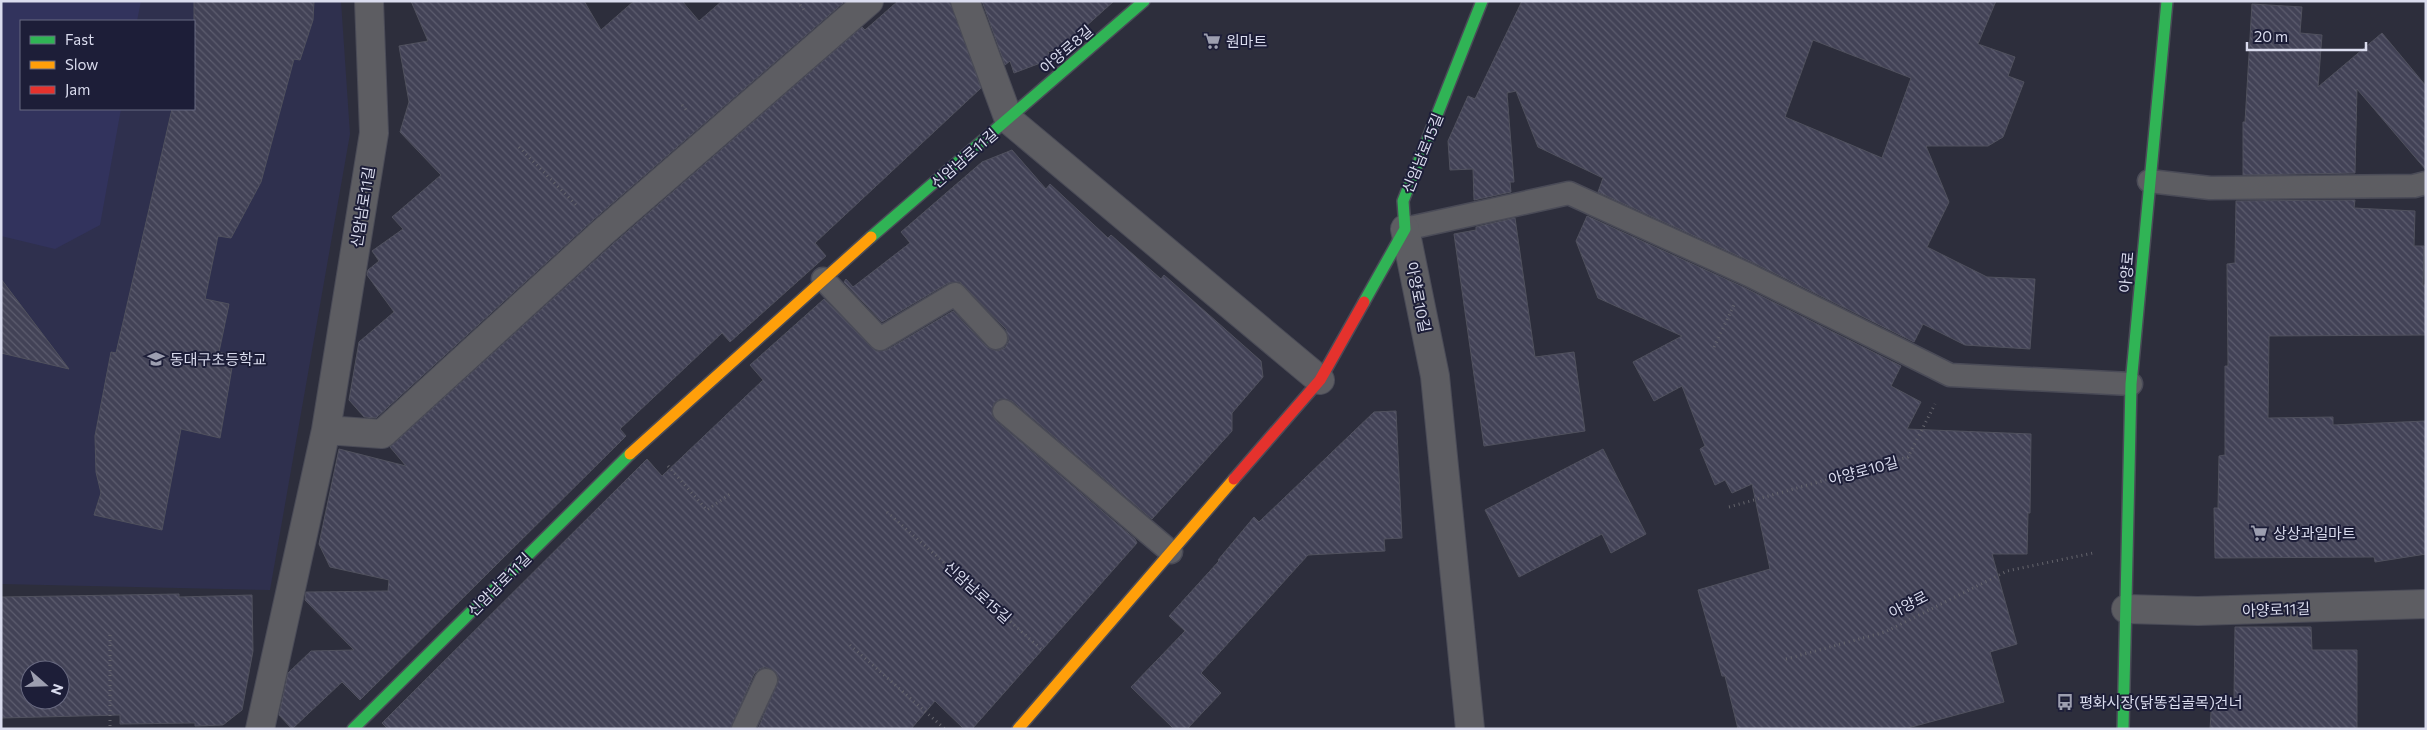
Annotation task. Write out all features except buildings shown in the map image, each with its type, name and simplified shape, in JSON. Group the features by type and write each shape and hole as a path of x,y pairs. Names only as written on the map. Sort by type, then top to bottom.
{"street":[{"name":"신암남로11길","path":"260,729 326,430 374,133 369,1"},
{"path":"326,430 382,434 603,232 869,1"},
{"name":"신암남로11길","path":"353,729 645,439 823,279 1009,120 965,1"},
{"name":"아양로8길","path":"1009,120 1144,1"},
{"name":"신암남로15길","path":"1405,229 1403,201 1482,1"},
{"name":"아양로","path":"2123,729 2132,384 2148,181 2167,1"},
{"path":"1009,120 1320,380"},
{"path":"1018,729 1320,380 1405,229"},
{"name":"아양로10길","path":"1405,229 1434,376 1470,729"},
{"name":"아양로11길","path":"2126,609 2198,611 2426,604"}],"lane":[{"path":"2148,181 2210,188 2414,186 2426,183"},
{"path":"1405,229 1569,193 1749,275 1950,375 2132,384"},
{"path":"823,279 880,339 955,294 996,338"},
{"path":"1004,411 1171,552"},
{"path":"743,729 766,680"}],"path":[{"path":"519,147 603,232"},
{"path":"1714,347 1749,275"},
{"name":"아양로10길","path":"1729,506 1908,457 1950,375"},
{"path":"645,439 707,510 730,494"},
{"name":"신암남로15길","path":"887,512 1068,673"},
{"name":"아양로","path":"1786,659 1885,632 2007,570 2127,546"},
{"path":"110,635 110,729"},
{"path":"850,645 945,729"}],"shaded area":[{"name":"동대구초등학교","path":"1,1 341,1 350,134 270,590 1,584"},
{"path":"1,1 141,1 137,20 20,20 20,110 121,110 100,225 55,249 1,236"}],"traffic: fast":[{"path":"871,237 1144,1"},
{"path":"1364,302 1405,229 1403,201 1482,1"},
{"path":"2123,729 2131,384 2167,1"},
{"path":"353,729 630,454"}],"traffic: slow":[{"path":"630,454 871,237"},
{"path":"1018,729 1234,479"}],"traffic: jam":[{"path":"1234,479 1320,380 1364,302"}],"place":[{"name":"원마트","path":"1212,41"},
{"name":"동대구초등학교","path":"156,359"},
{"name":"상상과일마트","path":"2259,533"},
{"name":"평화시장(닭똥집골목)건너","path":"2065,702"}]}
